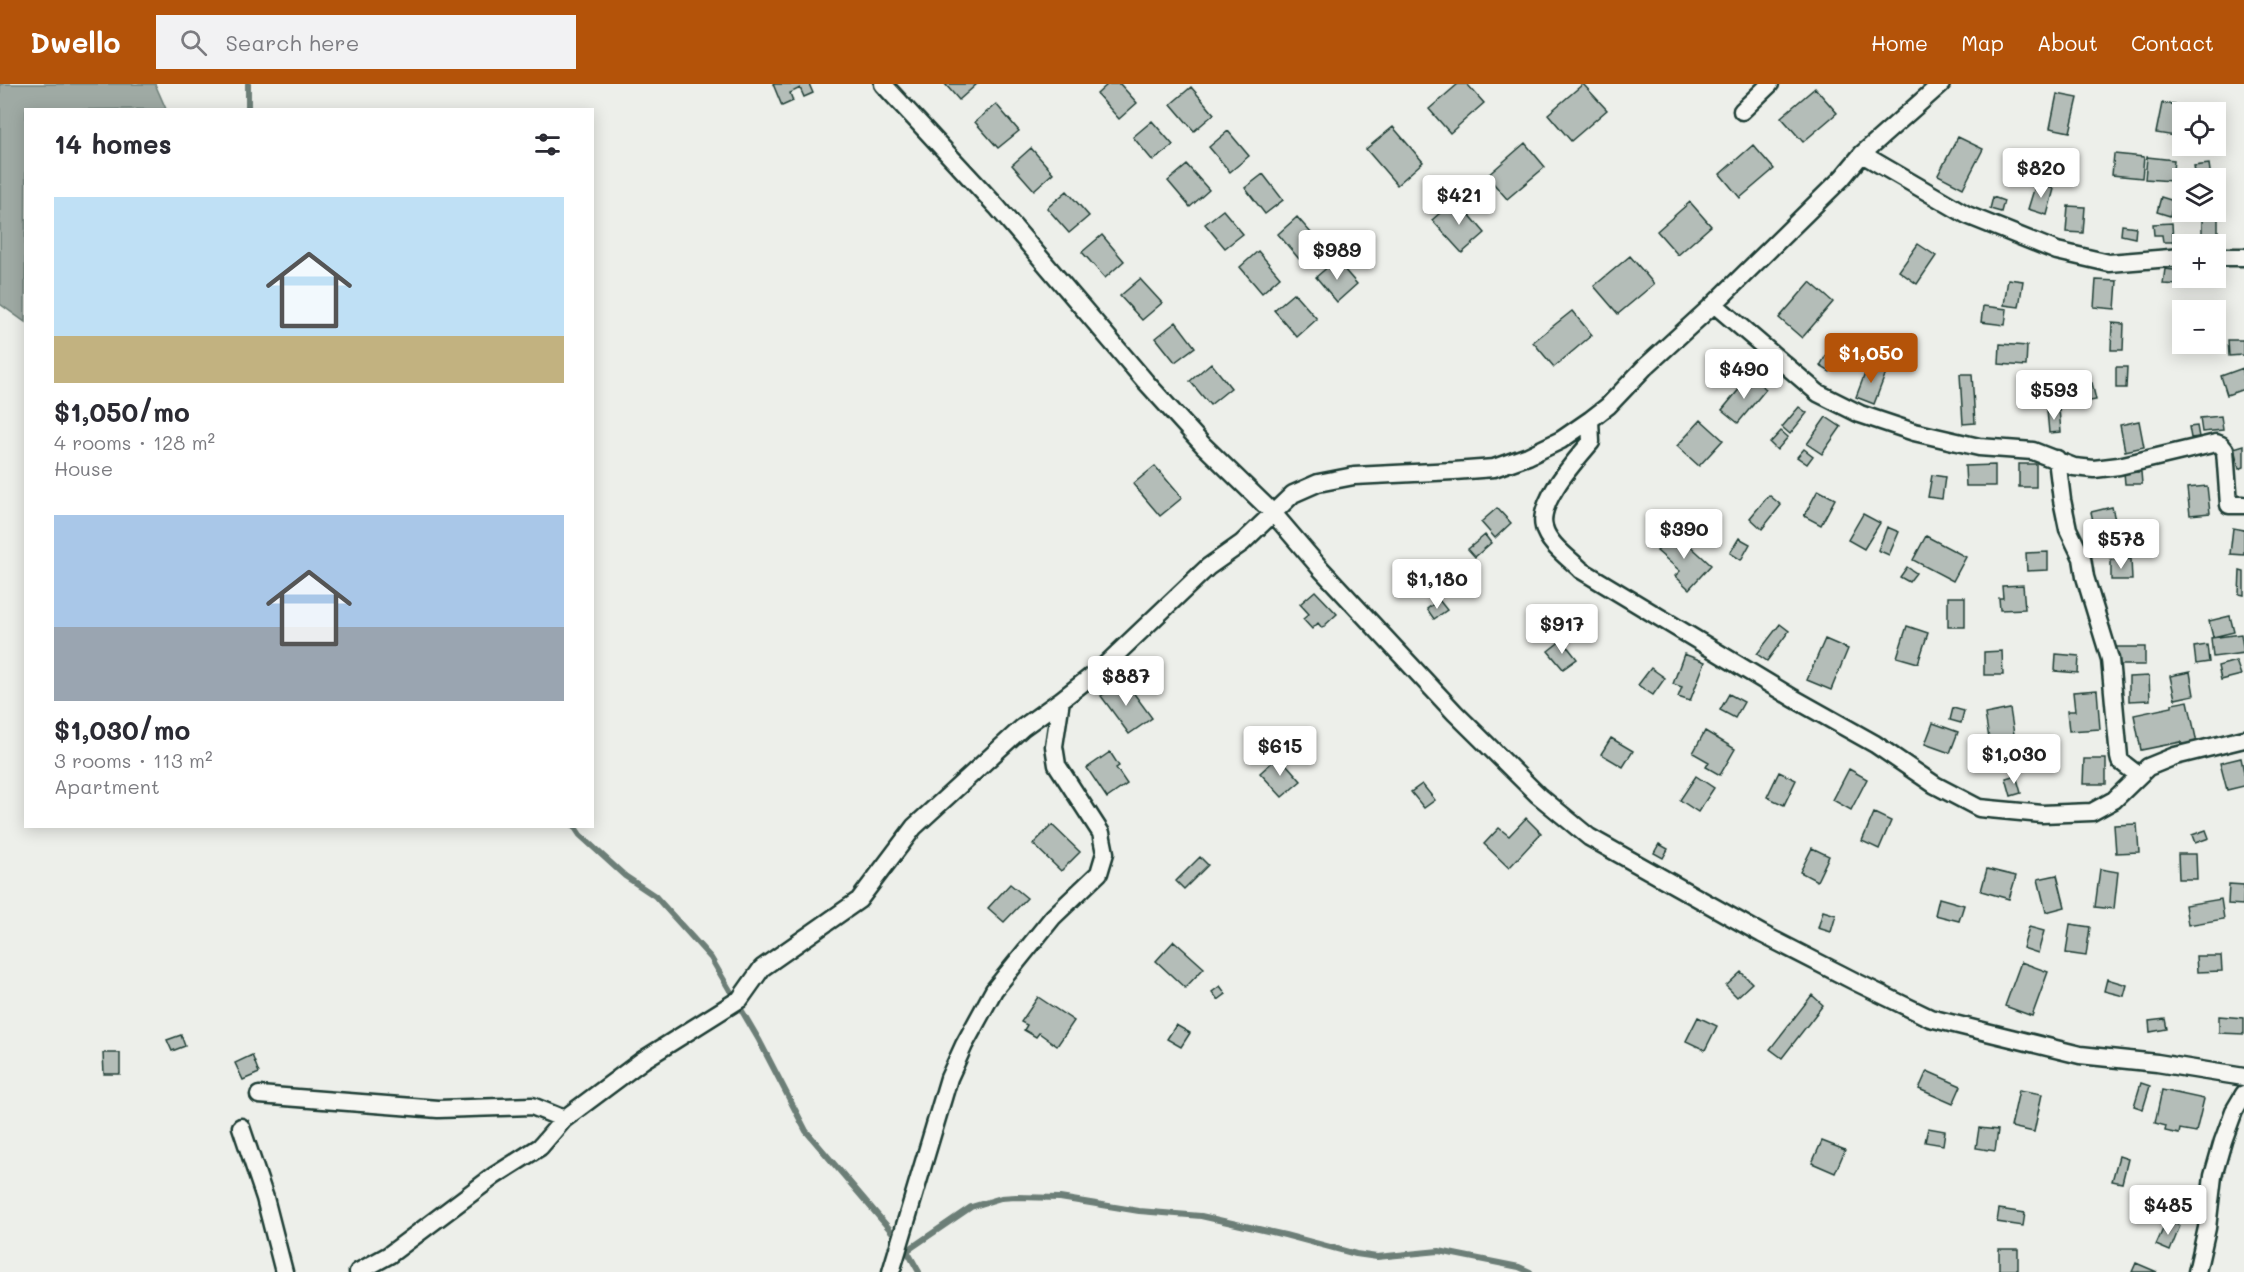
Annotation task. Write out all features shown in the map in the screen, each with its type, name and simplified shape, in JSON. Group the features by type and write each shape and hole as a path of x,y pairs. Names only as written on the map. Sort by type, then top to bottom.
{"street":[{"path":"883,84 997,207 1145,381 1203,445 1273,513 1320,568 1455,713 1538,795 1589,837 1638,866 1858,984 1930,1018 2080,1055 2157,1063 2244,1077"},
{"path":"1742,111 1770,84"},
{"path":"358,1272 389,1255 494,1176 540,1147 564,1119 643,1060 740,999 762,968 859,900 914,827 1022,728 1103,667 1208,567 1242,543 1293,494 1318,483 1354,476 1494,468 1528,456 1561,440 1608,406 1645,367 1714,304 1842,178 1862,154 1941,84"},
{"path":"1862,154 1967,215 2056,251 2109,264 2172,258"},
{"path":"2226,257 2244,256"},
{"path":"1714,304 1818,393 1860,414 1914,432 1968,445 2033,451 2074,467 2094,469 2216,443 2222,445 2225,450 2229,505 2244,505"},
{"path":"1590,420 1591,442 1568,470 1546,504 1543,526 1551,540 1581,570 1784,693 1875,744 1935,785 1979,808 2042,814 2092,812 2114,800 2148,767 2175,756 2244,739"},
{"path":"2056,459 2068,529 2082,558 2085,577 2110,659 2118,757 2138,775"},
{"path":"891,1272 950,1078 963,1046 994,990 1053,917 1099,873 1105,854 1101,833 1057,765 1054,747 1061,699"},
{"path":"2197,1272 2207,1228 2216,1167 2234,1111 2244,1094"},
{"path":"260,1095 438,1109 532,1106 564,1119"},
{"path":"241,1127 265,1198 284,1272"}],"shaded area":[{"path":"0,84 155,84 166,108 24,108 24,321 0,304"}],"building":[{"path":"773,84 809,84 813,93 804,97 800,88 790,93 793,101 782,106"},
{"path":"945,84 977,84 959,100"},
{"path":"1108,84 1120,84 1137,103 1119,119 1097,94"},
{"path":"1458,84 1467,84 1484,103 1450,133 1429,109"},
{"path":"1583,84 1607,110 1571,141 1548,114"},
{"path":"1191,87 1214,114 1194,131 1171,104"},
{"path":"1815,88 1837,113 1803,142 1781,117"},
{"path":"2057,94 2078,98 2070,132 2050,128"},
{"path":"2162,103 2172,105 2172,136 2156,133"},
{"path":"996,104 1019,131 998,148 975,122"},
{"path":"1152,121 1173,145 1153,161 1133,137"},
{"path":"1393,127 1423,162 1397,185 1366,149"},
{"path":"1228,131 1249,156 1230,172 1209,147"},
{"path":"1958,137 1983,149 1963,188 1938,175"},
{"path":"1525,143 1545,167 1507,199 1487,176"},
{"path":"1753,145 1774,169 1740,198 1720,174"},
{"path":"1031,148 1053,173 1034,190 1012,165"},
{"path":"2114,154 2144,157 2142,178 2112,175"},
{"path":"2147,157 2174,160 2172,181 2145,179"},
{"path":"2209,164 2210,168 2194,168 2194,166"},
{"path":"1187,165 1209,190 1190,207 1168,181"},
{"path":"1263,174 1283,200 1265,214 1245,188"},
{"path":"2036,183 2054,189 2047,215 2028,209"},
{"path":"1067,191 1089,216 1069,233 1047,208"},
{"path":"1993,197 2004,201 2001,212 1990,209"},
{"path":"2161,197 2172,200 2170,216 2157,212"},
{"path":"1456,199 1485,233 1462,253 1432,220"},
{"path":"1690,202 1711,226 1678,255 1657,231"},
{"path":"2068,206 2085,207 2083,233 2066,232"},
{"path":"1223,210 1243,234 1225,248 1205,224"},
{"path":"1297,217 1319,242 1299,259 1278,234"},
{"path":"2202,222 2218,222 2218,234 2202,234"},
{"path":"2172,223 2172,242 2163,242 2162,235 2154,235 2153,224"},
{"path":"2122,225 2136,227 2135,238 2121,235"},
{"path":"1102,235 1124,261 1105,278 1082,252"},
{"path":"1918,244 1936,256 1917,284 1899,271"},
{"path":"1258,251 1280,277 1262,293 1240,267"},
{"path":"1630,256 1654,284 1618,314 1594,286"},
{"path":"1336,260 1357,284 1337,302 1316,277"},
{"path":"2165,269 2172,270 2172,284 2163,284"},
{"path":"1140,279 1162,303 1142,320 1120,296"},
{"path":"2008,279 2023,281 2019,307 2004,305"},
{"path":"2096,280 2117,281 2115,309 2094,307"},
{"path":"1810,282 1833,302 1802,338 1779,318"},
{"path":"1294,293 1317,319 1297,337 1274,310"},
{"path":"1983,306 2007,309 2005,325 1981,322"},
{"path":"1572,311 1592,335 1554,367 1533,342"},
{"path":"1176,322 1195,347 1175,362 1156,338"},
{"path":"2112,323 2124,324 2123,350 2111,350"},
{"path":"2228,340 2243,340 2243,355 2229,356"},
{"path":"2000,344 2027,346 2026,366 1999,364"},
{"path":"1830,348 1840,354 1830,372 1820,366"},
{"path":"1211,363 1231,388 1210,405 1190,381"},
{"path":"1869,363 1887,370 1874,404 1856,397"},
{"path":"2116,367 2127,367 2126,388 2116,388"},
{"path":"2243,368 2244,389 2227,395 2221,376"},
{"path":"1960,374 1972,374 1975,423 1963,424"},
{"path":"1750,376 1766,389 1738,423 1722,410"},
{"path":"2092,383 2096,400 2085,402 2081,386"},
{"path":"1799,407 1807,413 1790,434 1782,427"},
{"path":"2059,409 2061,432 2049,433 2047,410"},
{"path":"2221,416 2223,430 2202,432 2200,418"},
{"path":"1826,417 1841,427 1822,454 1807,444"},
{"path":"1701,420 1723,440 1699,466 1677,446"},
{"path":"2139,421 2144,447 2125,451 2120,425"},
{"path":"2197,426 2199,437 2191,438 2189,427"},
{"path":"1781,431 1788,437 1777,450 1770,443"},
{"path":"2244,445 2244,467 2239,469 2234,448"},
{"path":"1804,449 1813,456 1807,464 1797,457"},
{"path":"2019,464 2036,464 2036,487 2019,487"},
{"path":"1995,465 1995,486 1966,486 1965,466"},
{"path":"1155,466 1182,498 1160,516 1133,484"},
{"path":"2124,472 2141,472 2142,484 2125,484"},
{"path":"1932,475 1945,477 1942,499 1928,497"},
{"path":"2207,486 2210,513 2190,515 2187,488"},
{"path":"1818,490 1835,499 1821,525 1804,516"},
{"path":"1769,495 1781,505 1762,529 1750,518"},
{"path":"2112,507 2119,538 2098,543 2091,512"},
{"path":"1497,508 1511,523 1495,538 1481,522"},
{"path":"1863,514 1880,523 1864,549 1848,540"},
{"path":"1887,527 1899,532 1889,555 1878,550"},
{"path":"2233,528 2244,530 2244,555 2230,554"},
{"path":"1675,532 1711,565 1689,589 1675,576 1680,571 1657,551"},
{"path":"1485,535 1491,543 1475,557 1468,549"},
{"path":"1926,536 1966,557 1953,581 1913,560"},
{"path":"1739,538 1750,544 1741,560 1730,553"},
{"path":"2048,552 2048,570 2027,571 2026,553"},
{"path":"2131,559 2132,580 2111,580 2111,560"},
{"path":"1907,567 1916,573 1909,582 1900,577"},
{"path":"2240,571 2244,572 2244,595 2239,594"},
{"path":"2023,585 2025,609 2000,610 1999,598 2003,598 2002,586"},
{"path":"1315,591 1337,614 1322,628 1318,623 1312,629 1303,619 1309,614 1300,604"},
{"path":"1948,597 1965,597 1965,627 1948,627"},
{"path":"1439,600 1447,610 1434,619 1427,609"},
{"path":"2230,616 2234,632 2213,637 2209,621"},
{"path":"1780,624 1789,631 1767,661 1757,654"},
{"path":"1907,626 1928,633 1918,663 1897,657"},
{"path":"2241,634 2244,653 2213,657 2211,638"},
{"path":"1825,639 1848,649 1831,690 1807,680"},
{"path":"1562,640 1577,659 1563,669 1548,651"},
{"path":"2207,645 2209,662 2196,664 2194,647"},
{"path":"2114,647 2145,647 2145,665 2114,665"},
{"path":"2002,651 2003,675 1984,675 1984,652"},
{"path":"1684,654 1705,662 1690,701 1678,697 1682,687 1673,684"},
{"path":"2056,654 2079,656 2078,673 2055,671"},
{"path":"2236,661 2241,675 2221,680 2218,666"},
{"path":"1651,668 1665,678 1653,695 1638,685"},
{"path":"2190,672 2194,695 2175,699 2170,676"},
{"path":"2149,676 2150,700 2129,701 2129,677"},
{"path":"1124,680 1152,718 1129,734 1101,696"},
{"path":"2097,690 2100,729 2069,731 2067,711 2075,711 2073,692"},
{"path":"1729,694 1744,702 1735,718 1720,710"},
{"path":"2188,701 2197,743 2182,746 2181,742 2141,750 2134,715"},
{"path":"1953,708 1964,711 1961,723 1950,720"},
{"path":"2010,709 2016,747 1991,751 1985,714"},
{"path":"1933,723 1958,732 1950,753 1925,744"},
{"path":"1705,731 1735,749 1720,775 1706,767 1709,762 1693,753"},
{"path":"1611,738 1633,751 1623,767 1601,754"},
{"path":"1110,752 1119,766 1116,768 1127,784 1107,798 1087,768"},
{"path":"1279,756 1301,781 1282,797 1260,773"},
{"path":"2241,758 2244,786 2227,790 2220,763"},
{"path":"2084,759 2106,759 2106,784 2083,784"},
{"path":"1849,769 1867,779 1851,810 1833,800"},
{"path":"1779,772 1796,780 1784,805 1767,797"},
{"path":"2016,775 2021,793 2011,796 2006,778"},
{"path":"1696,776 1714,788 1698,812 1680,800"},
{"path":"1422,784 1435,800 1424,808 1411,792"},
{"path":"1874,813 1891,821 1879,849 1862,841"},
{"path":"1526,818 1541,833 1509,868 1484,844 1499,828 1509,836"},
{"path":"2137,824 2139,852 2116,853 2114,825"},
{"path":"1052,825 1080,852 1061,871 1033,844"},
{"path":"2206,830 2209,838 2195,843 2192,835"},
{"path":"1659,844 1668,849 1663,858 1654,853"},
{"path":"1812,848 1829,856 1817,881 1800,872"},
{"path":"2178,854 2196,854 2197,879 2179,879"},
{"path":"1200,857 1208,865 1184,889 1176,881"},
{"path":"1987,869 2016,876 2009,899 1981,891"},
{"path":"2100,869 2118,872 2114,909 2095,907"},
{"path":"2057,875 2065,907 2046,912 2038,879"},
{"path":"1010,884 1027,898 1004,922 988,908"},
{"path":"2229,884 2244,885 2243,905 2228,904"},
{"path":"1939,898 1964,905 1959,921 1935,915"},
{"path":"2221,899 2224,919 2188,925 2185,905"},
{"path":"1823,911 1836,915 1831,932 1818,928"},
{"path":"2070,924 2090,927 2086,956 2066,953"},
{"path":"2029,927 2044,931 2038,953 2023,948"},
{"path":"1174,941 1204,968 1185,988 1156,961"},
{"path":"2196,956 2221,956 2222,971 2197,972"},
{"path":"2021,962 2048,972 2032,1016 2005,1006"},
{"path":"1741,972 1752,983 1737,997 1726,986"},
{"path":"2107,979 2127,985 2124,996 2104,991"},
{"path":"1220,986 1226,994 1218,1000 1212,992"},
{"path":"1812,995 1823,1005 1782,1058 1770,1049"},
{"path":"1038,997 1074,1021 1057,1046 1039,1033 1036,1037 1024,1030 1027,1025 1021,1022"},
{"path":"2219,1016 2244,1018 2244,1034 2219,1033"},
{"path":"1698,1017 1717,1026 1705,1050 1686,1041"},
{"path":"2165,1019 2167,1029 2150,1032 2149,1021"},
{"path":"1176,1025 1190,1033 1181,1047 1167,1039"},
{"path":"181,1035 185,1046 172,1051 167,1040"},
{"path":"103,1053 120,1053 120,1074 104,1074"},
{"path":"252,1055 259,1073 243,1080 235,1063"},
{"path":"1927,1071 1961,1086 1953,1104 1919,1089"},
{"path":"2141,1083 2150,1086 2143,1109 2134,1106"},
{"path":"2019,1090 2042,1094 2034,1132 2011,1127"},
{"path":"2162,1090 2204,1099 2196,1132 2180,1129 2179,1134 2165,1131 2166,1126 2155,1123"},
{"path":"1928,1128 1945,1131 1943,1145 1925,1142"},
{"path":"1979,1128 1998,1130 1995,1151 1976,1148"},
{"path":"1822,1141 1845,1150 1835,1173 1812,1163"},
{"path":"2119,1156 2128,1159 2122,1183 2112,1181"},
{"path":"1999,1209 2025,1213 2023,1226 1997,1222"},
{"path":"2167,1220 2180,1226 2170,1251 2156,1245"},
{"path":"1999,1249 2018,1249 2018,1270 1999,1270"},
{"path":"2136,1263 2157,1272 2132,1272"}],"waterway":[{"path":"248,84 248,108"},
{"path":"575,828 625,876 655,896 711,958 759,1040 806,1131 898,1239"},
{"path":"908,1250 971,1207 1001,1198 1060,1198 1139,1211 1201,1216 1356,1254 1377,1257 1439,1251 1519,1267 1530,1272"},
{"path":"906,1249 919,1272"}]}
